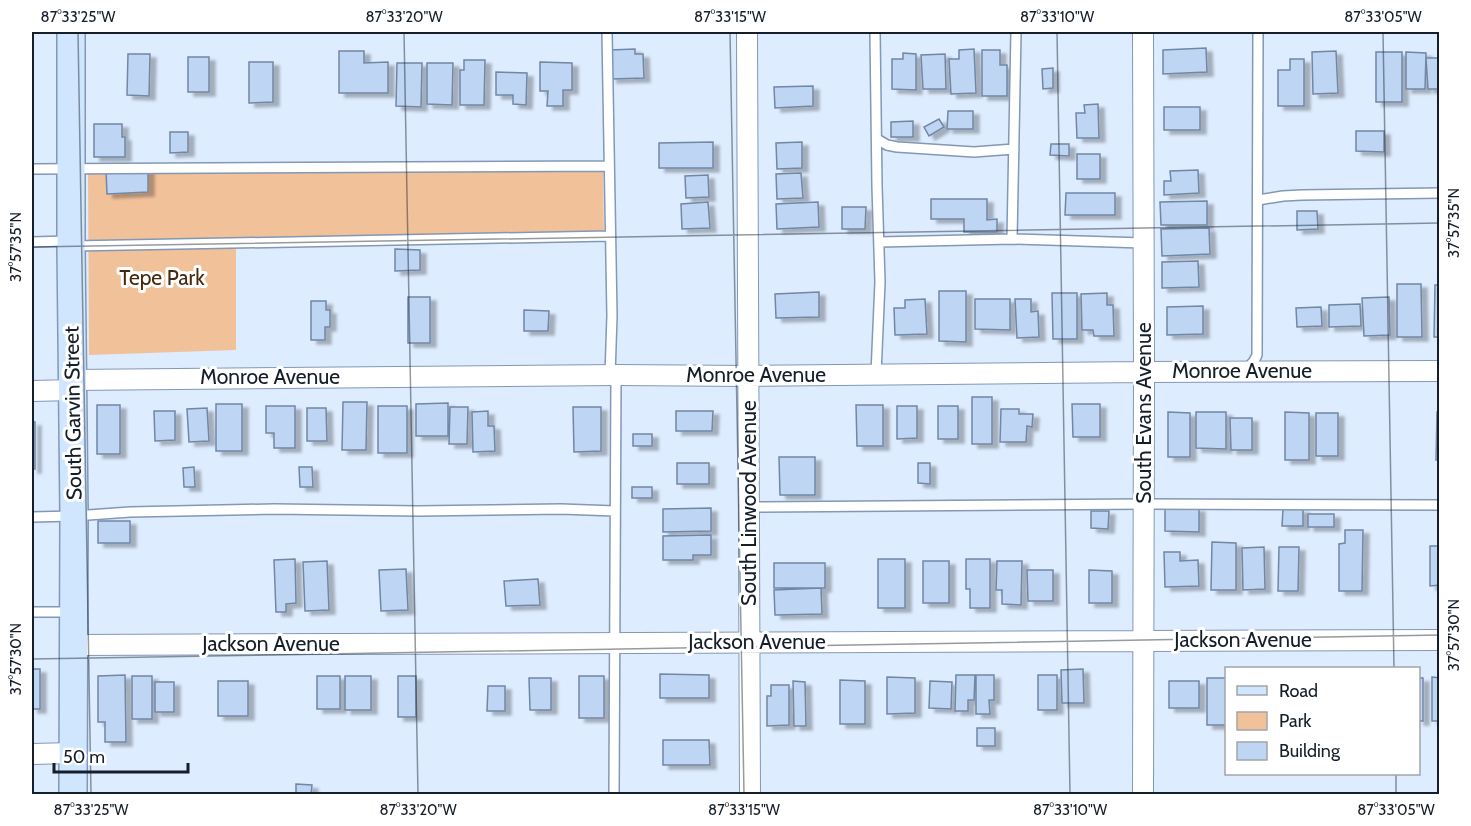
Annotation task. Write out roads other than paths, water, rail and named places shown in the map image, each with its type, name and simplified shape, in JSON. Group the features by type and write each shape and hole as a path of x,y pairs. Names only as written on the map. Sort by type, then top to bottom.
{"street":[{"name":"South Garvin Street","path":"71,32 73,795"},
{"name":"South Linwood Avenue","path":"747,32 750,795"},
{"name":"South Evans Avenue","path":"1143,32 1143,795"},
{"name":"Monroe Avenue","path":"32,391 72,385 613,375 1440,371"},
{"name":"Jackson Avenue","path":"74,645 1440,640"},
{"path":"32,754 73,753"}],"lane":[{"path":"607,32 615,511 614,795"},
{"path":"875,32 880,282 876,374"},
{"path":"1012,239 1016,32"},
{"path":"1244,371 1257,355 1258,32"},
{"path":"877,139 887,145 897,147 974,152 1014,149"},
{"path":"32,169 609,166"},
{"path":"1258,200 1302,195 1440,193"},
{"path":"32,242 610,236"},
{"path":"879,242 1012,239 1143,243"},
{"path":"749,507 1144,504 1440,505"},
{"path":"32,517 274,509 615,511"},
{"path":"32,612 74,612"}],"park label":[{"name":"Tepe Park","path":"162,278"}]}
